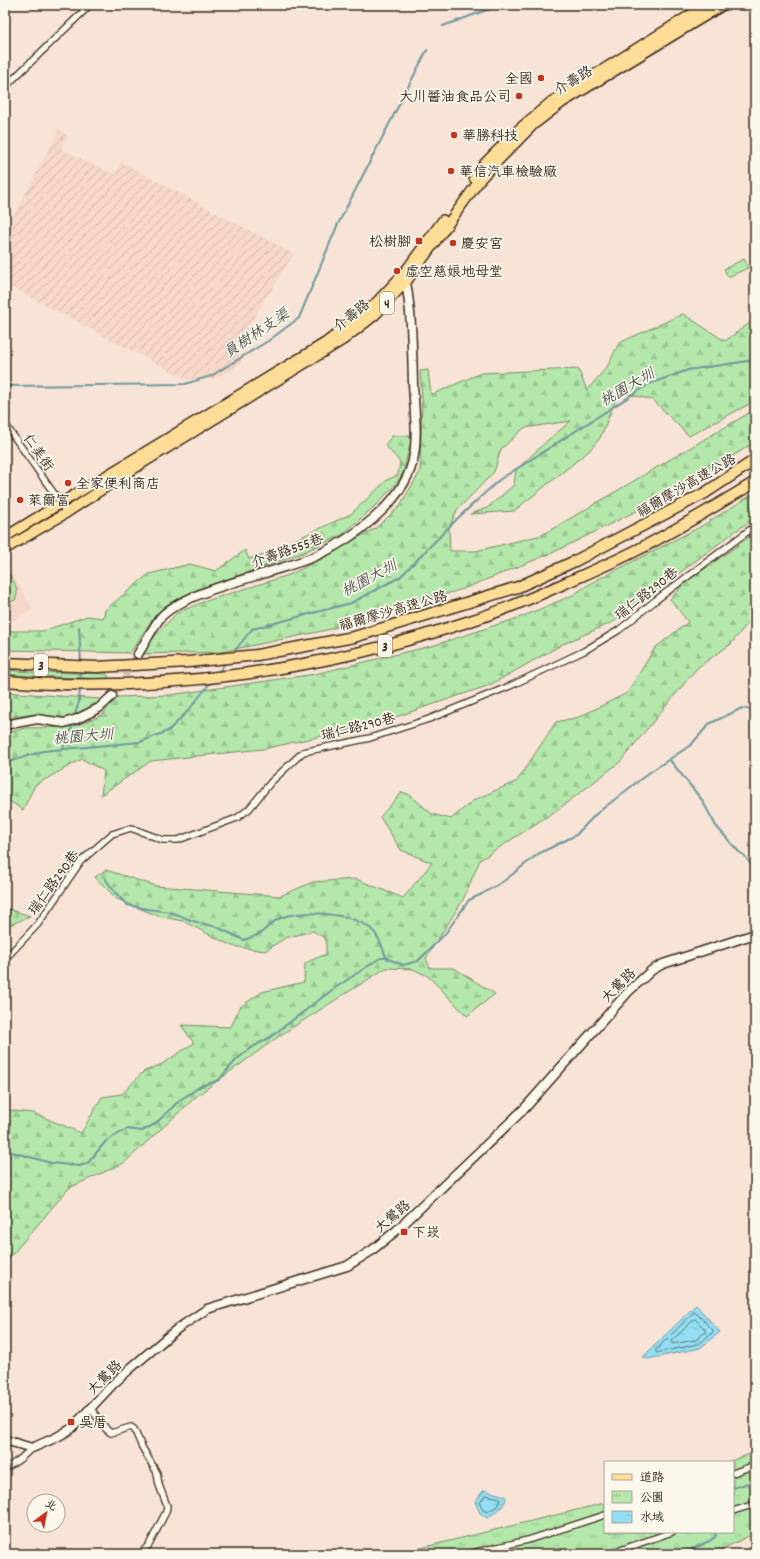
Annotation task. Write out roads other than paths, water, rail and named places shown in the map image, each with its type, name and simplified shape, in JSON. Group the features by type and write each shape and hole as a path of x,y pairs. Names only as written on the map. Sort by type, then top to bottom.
{"highway":[{"name":"福爾摩沙高速公路","path":"5,663 97,667 188,662 257,655 354,637 518,587 575,561 705,493 755,460"},
{"name":"3","path":"5,681 80,685 174,680 243,674 356,654 471,621 523,602 645,546 755,482"}],"main road":[{"name":"介壽路","path":"5,537 60,502 325,343 369,310 404,272 485,163 524,125 551,102 706,5"},
{"name":"介壽路","path":"5,549 66,513 138,466 343,340 375,315 406,282 482,177 533,125 563,102 722,5"}],"street":[{"path":"5,87 90,5"},
{"name":"介壽路555巷","path":"138,654 161,618 181,602 217,588 316,556 348,538 368,523 396,495 412,464 416,431 411,326 404,272"},
{"name":"仁美街","path":"5,424 60,502 66,513"},
{"name":"瑞仁路290巷","path":"5,959 38,924 81,861 112,834 130,828 163,840 178,840 238,818 249,809 270,782 304,752 370,738 429,719 510,686 584,651 619,630 656,600 755,526"},
{"path":"5,724 37,719 64,723 77,719 99,708 112,696"},
{"name":"大鶯路","path":"32,1448 71,1429 113,1384 132,1367 177,1329 206,1309 347,1266 371,1251 397,1230 525,1108 628,992 652,970 662,964 755,934"},
{"path":"91,1409 111,1433 131,1427 134,1429 142,1447 157,1473 159,1485 167,1506 166,1512 149,1545 144,1550"},
{"path":"5,1440 32,1448"},
{"path":"5,1469 20,1459 32,1448"},
{"path":"734,1473 755,1465"},
{"path":"734,1511 755,1504"},
{"path":"467,1554 528,1540 604,1515"},
{"path":"609,1554 669,1533"}],"water":[{"path":"696,1305 720,1332 700,1348 648,1359 643,1357"},
{"path":"484,1490 505,1496 506,1500 501,1508 487,1518 480,1513 475,1502"}],"waterway":[{"name":"員樹林支渠","path":"443,26 505,5"},
{"name":"員樹林支渠","path":"5,386 185,384 211,376 268,341 299,318 337,226 427,50"},
{"name":"桃園大圳","path":"233,653 252,629 351,603 400,577 458,518 499,480 649,384 688,370 755,360"},
{"path":"79,627 81,664"},
{"name":"桃園大圳","path":"217,674 227,661"},
{"path":"80,680 81,670"},
{"name":"桃園大圳","path":"5,763 43,751 140,742 168,731 188,711 211,682"},
{"path":"74,717 79,702 80,686"},
{"path":"5,1150 51,1163 80,1166 88,1163 106,1141 127,1129 142,1131 155,1124 180,1100 201,1086 219,1080 236,1060 249,1049 269,1038 332,990 380,958 386,958 403,965 418,961 445,934 469,900 504,881 538,854 576,835 596,814 650,772 691,745 709,724 742,708 755,711"},
{"path":"62,749 68,740 73,724"},
{"path":"669,759 702,800 716,826 739,852 744,855 755,870"},
{"path":"104,877 127,905 170,912 196,922 217,927 244,940 261,933 276,920 293,915 315,913 351,919 370,928 376,934 386,957"},
{"path":"734,1488 755,1481"},
{"path":"682,1554 711,1540 716,1536 715,1533"}],"tunnel":[{"path":"112,696 138,654"}],"place":[{"name":"全國","path":"541,78"},
{"name":"大川醬油食品公司","path":"519,96"},
{"name":"華勝科技","path":"454,135"},
{"name":"華信汽車檢驗廠","path":"451,171"},
{"name":"松樹腳","path":"419,241"},
{"name":"慶安宮","path":"453,243"},
{"name":"虛空慈娘地母堂","path":"397,271"},
{"name":"全家便利商店","path":"68,483"},
{"name":"萊爾富","path":"20,500"},
{"name":"下崁","path":"404,1232"},
{"name":"吳厝","path":"71,1422"}]}
